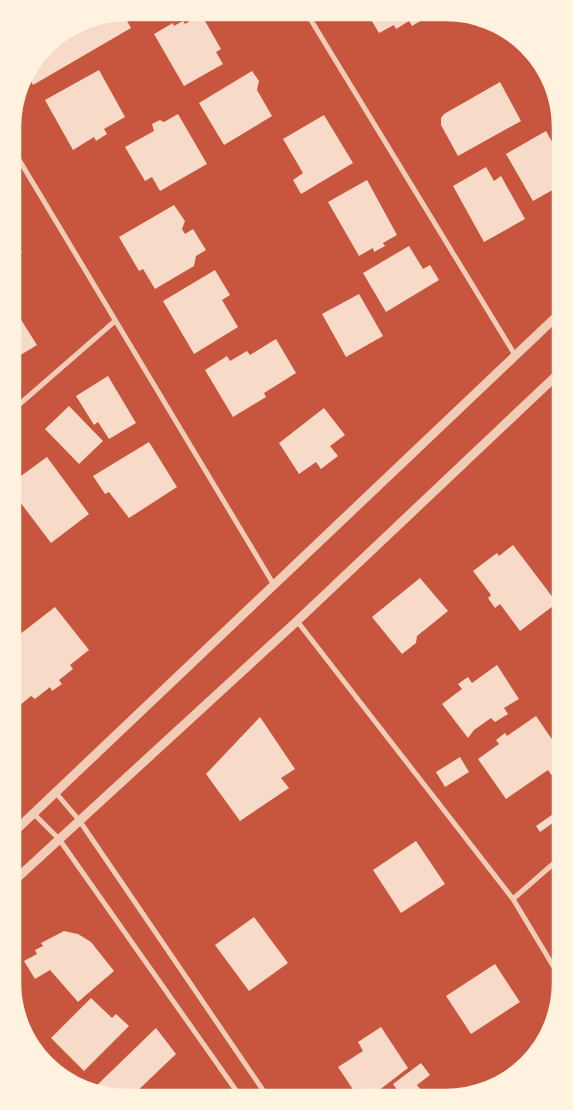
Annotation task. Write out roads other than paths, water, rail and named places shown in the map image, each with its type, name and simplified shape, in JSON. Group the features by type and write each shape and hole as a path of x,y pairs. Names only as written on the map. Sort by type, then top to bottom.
{"street":[{"path":"311,20 515,355"},
{"path":"20,161 275,586"},
{"path":"20,826 553,320"},
{"path":"20,404 115,321"},
{"path":"20,875 297,621 553,379"},
{"path":"297,621 513,899 553,966"},
{"path":"56,793 79,820 263,1090"},
{"path":"34,814 59,839 236,1090"},
{"path":"513,899 553,864"}]}
